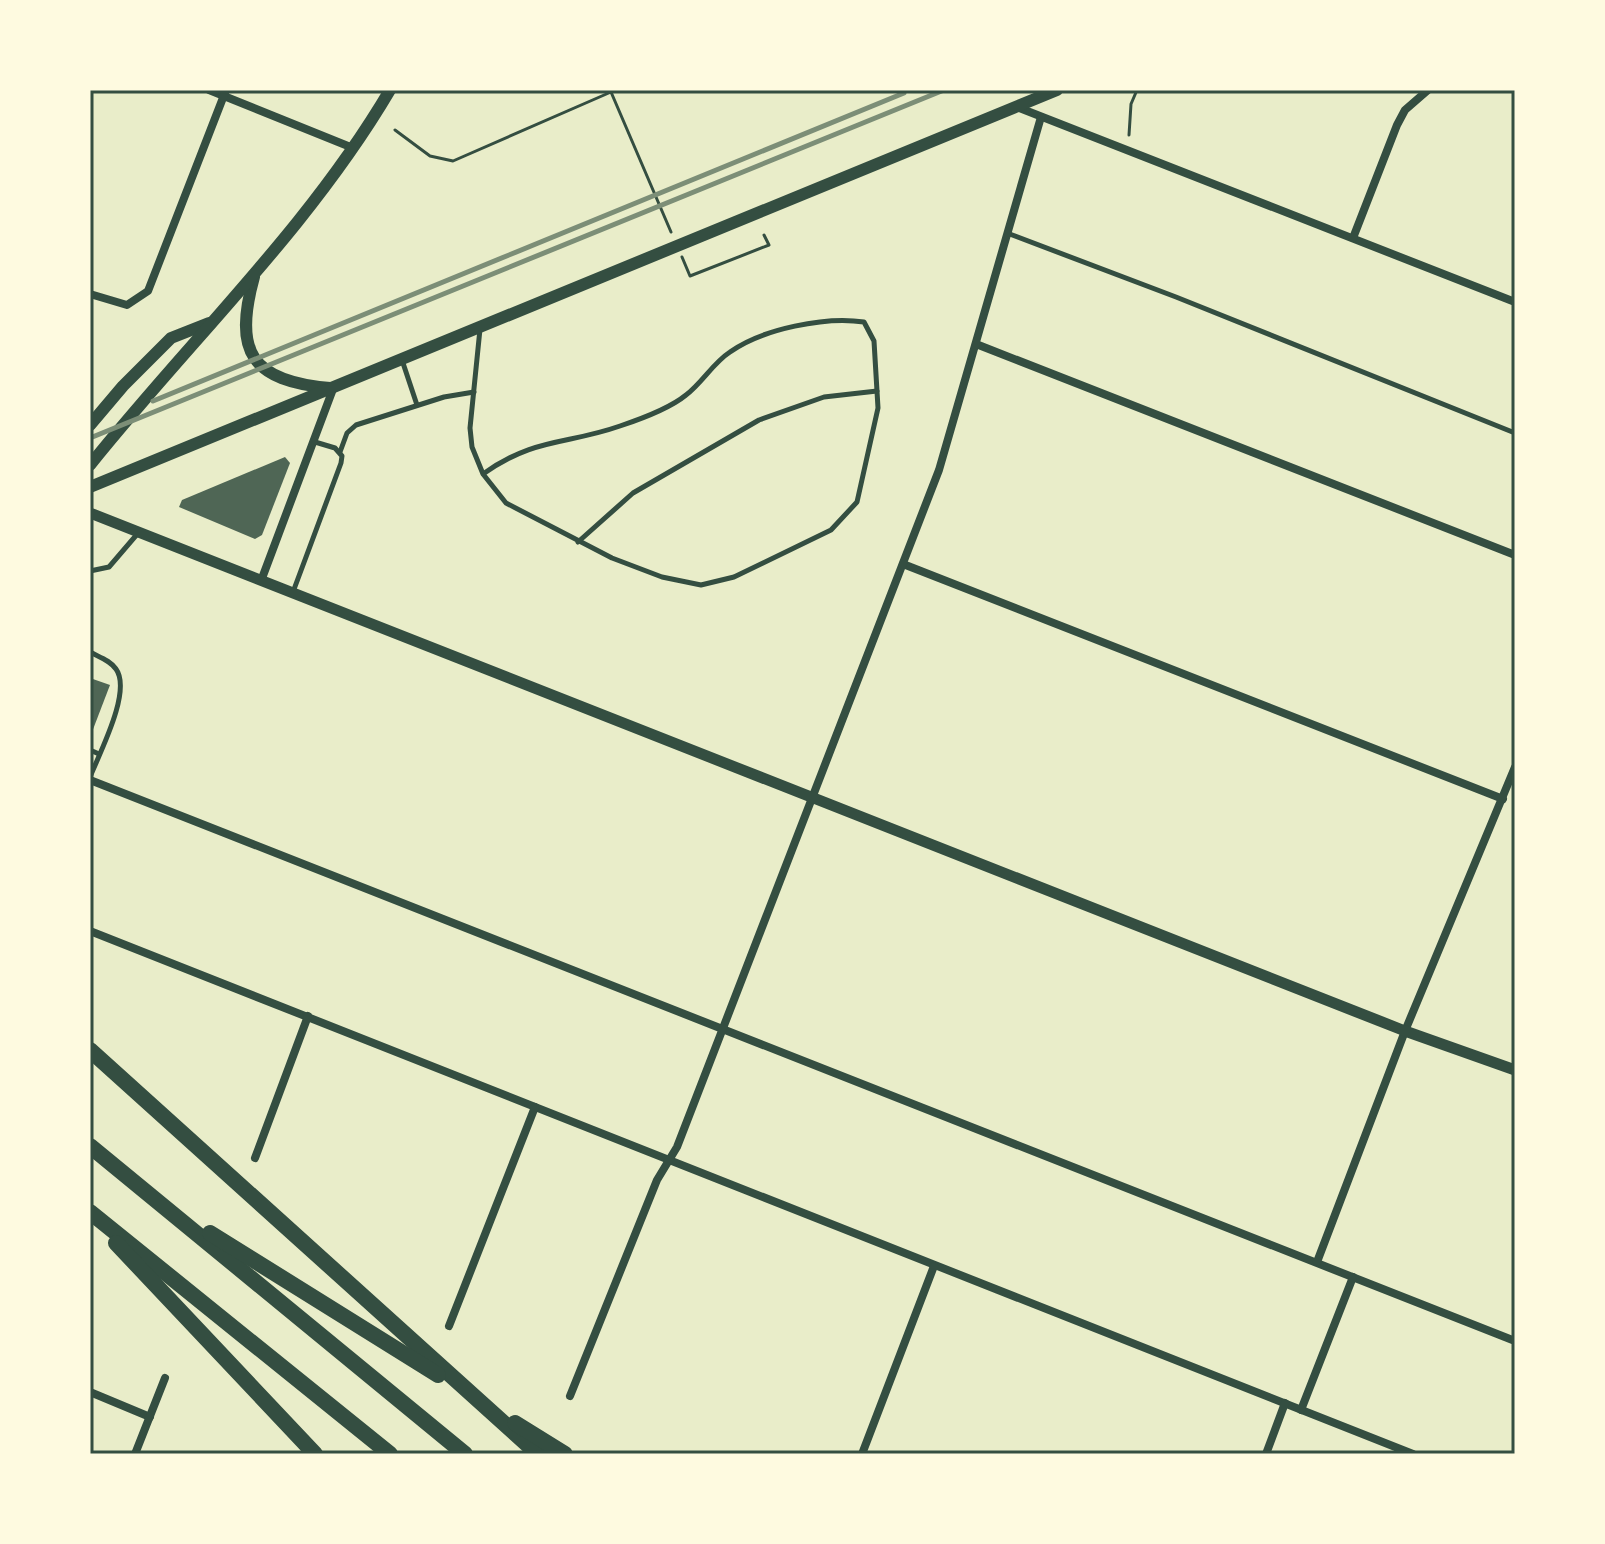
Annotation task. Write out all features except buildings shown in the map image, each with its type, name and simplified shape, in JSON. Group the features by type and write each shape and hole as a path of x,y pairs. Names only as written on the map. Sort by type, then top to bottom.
{"highway":[{"path":"90,1050 538,1454"},
{"path":"90,1146 465,1454"},
{"path":"154,1198 565,1454"},
{"path":"90,1214 315,1454"},
{"path":"90,1214 390,1454"}],"main road":[{"path":"90,465 140,401 190,352 209,323 255,274 353,148 390,90"},
{"path":"90,487 1057,90"},
{"path":"255,274 243,315 246,336 261,368 281,380 333,389"},
{"path":"90,425 123,386 171,338 209,323"}],"street":[{"path":"209,90 225,93 353,148"},
{"path":"1353,238 1397,125 1405,110 1428,90"},
{"path":"90,294 127,305 148,291 225,93"},
{"path":"1016,107 1515,302"},
{"path":"570,1396 657,1180 668,1162 722,1030 939,470 1041,117"},
{"path":"976,344 1515,555"},
{"path":"261,581 333,389"},
{"path":"90,513 1515,1073"},
{"path":"903,564 1503,799"},
{"path":"1317,1262 1405,1031 1515,767"},
{"path":"90,778 1515,1341"},
{"path":"90,931 1413,1454"},
{"path":"255,1158 308,1016"},
{"path":"449,1326 535,1107"},
{"path":"862,1454 934,1266"},
{"path":"1301,1410 1353,1277"},
{"path":"135,1454 165,1378"},
{"path":"90,1392 150,1417"},
{"path":"1266,1454 1285,1403"}],"lane":[{"path":"1007,233 1515,433"},
{"path":"481,328 470,428 472,447 483,474 506,503 578,542 662,577 701,585 734,577 831,530 857,502 874,435 877,391 874,341 864,322 841,318 791,326 730,352 686,396 661,409 618,427 556,439 510,455 483,474"},
{"path":"402,360 417,405"},
{"path":"578,542 633,493 759,420 824,397 877,391"},
{"path":"292,593 340,469 340,452 347,433 356,425 417,405 474,392"},
{"path":"315,442 340,452"},
{"path":"90,571 109,567 139,532"},
{"path":"90,652 111,662 122,684 120,700 90,778"},
{"path":"90,750 99,754"}],"path":[{"path":"1129,135 1131,104 1137,90"},
{"path":"395,130 430,156 453,161 611,92 672,234"},
{"path":"678,248 690,276 769,245 764,235"}],"railway":[{"path":"90,438 944,90"},
{"path":"153,401 904,93"}]}
